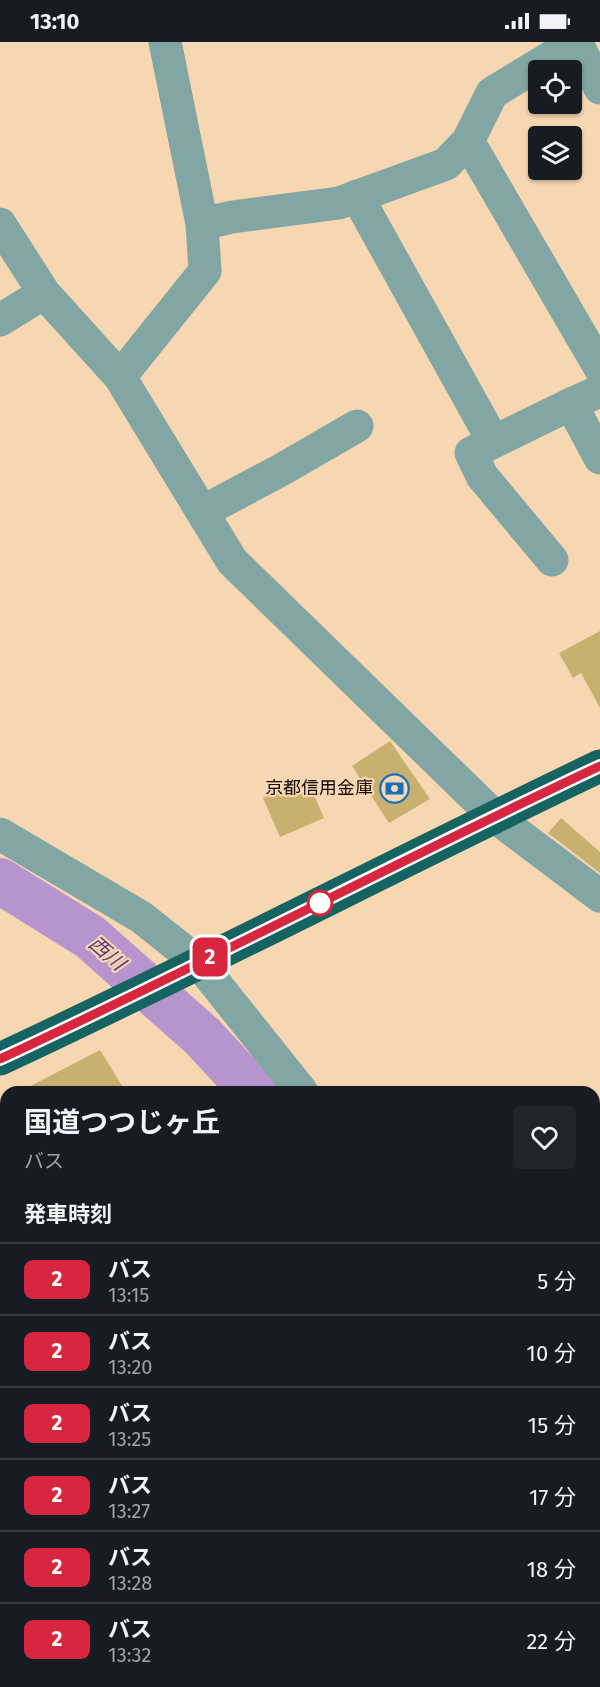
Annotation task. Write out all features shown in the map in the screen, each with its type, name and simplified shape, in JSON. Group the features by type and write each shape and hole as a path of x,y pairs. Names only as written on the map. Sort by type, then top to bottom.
{"highway":[{"path":"0,1059 123,1002 494,816 600,766"}],"street":[{"path":"120,377 205,271 202,224 165,42"},
{"path":"202,224 232,217 339,203 446,164 468,141 492,93 567,44 600,88"},
{"path":"468,141 600,368"},
{"path":"357,196 493,441"},
{"path":"0,225 44,293 120,377 232,561 494,816 600,896"},
{"path":"0,320 44,293"},
{"path":"552,560 482,476 471,453 586,398 600,458"},
{"path":"202,512 357,426"},
{"path":"0,834 141,917 297,1086"}],"building":[{"path":"600,631 600,708 581,673 573,678 559,653"},
{"path":"390,741 430,799 389,823 352,766"},
{"path":"307,779 324,818 280,837 263,798"},
{"path":"561,818 600,852 600,873 548,833"},
{"path":"100,1050 122,1086 31,1086"}],"waterway":[{"name":"西川","path":"0,881 90,937 202,1036 248,1086"}],"bus line":[{"name":"2","path":"0,1059 123,1002 494,816 600,766"}],"place":[{"name":"京都信用金庫","path":"394,788"}]}
